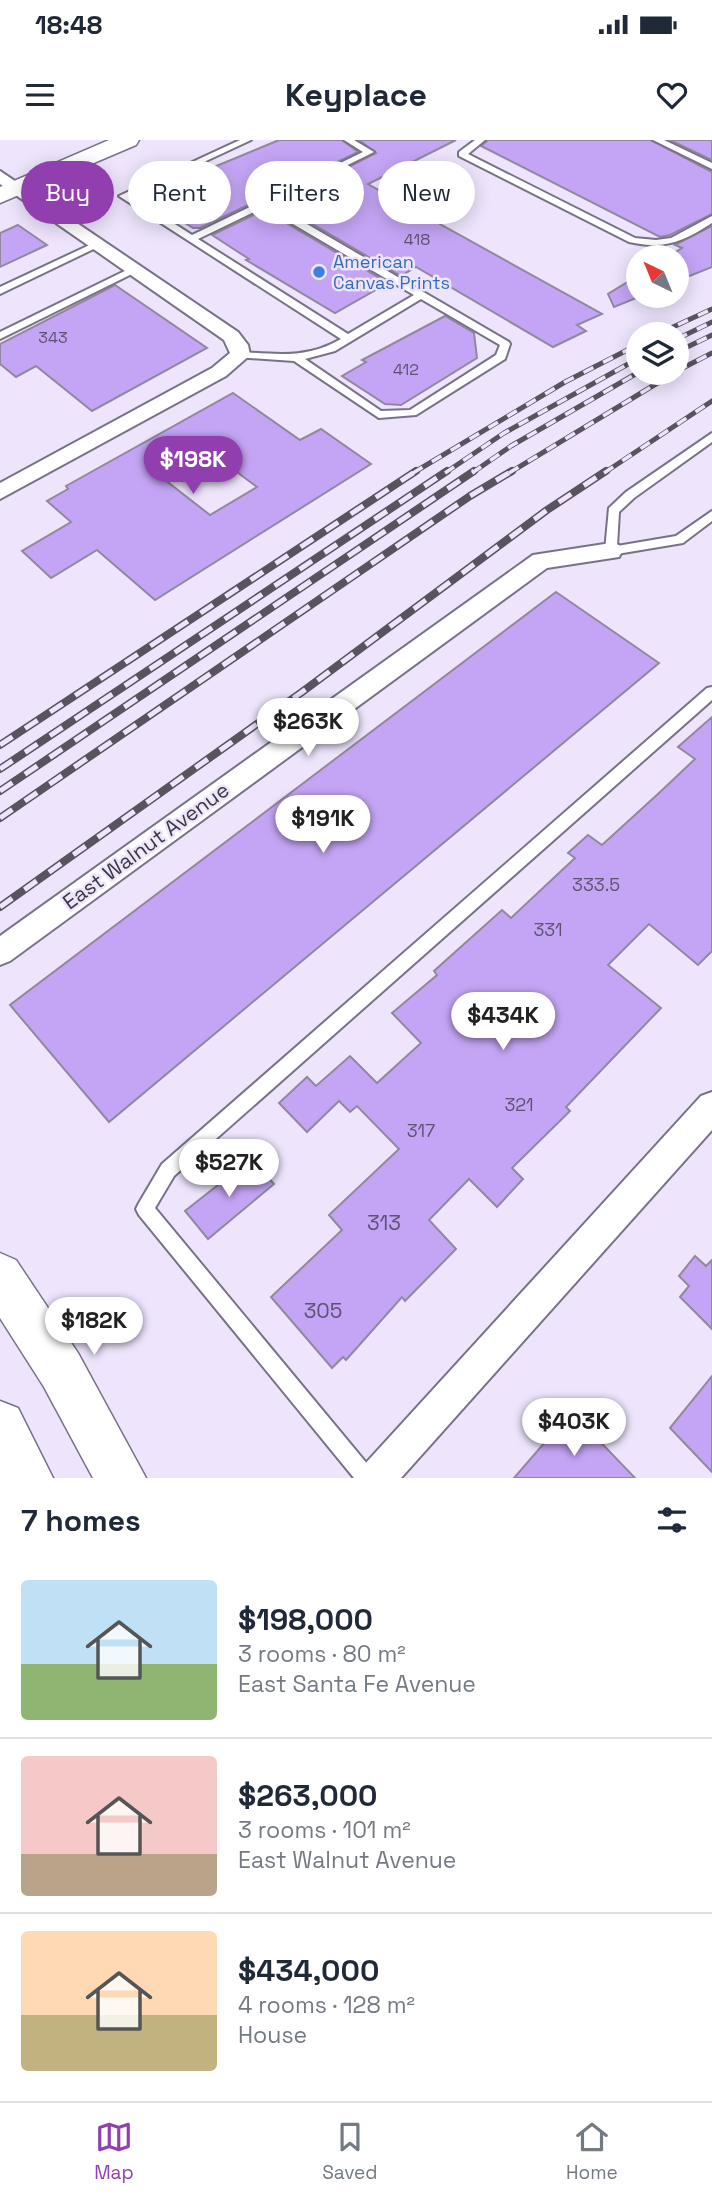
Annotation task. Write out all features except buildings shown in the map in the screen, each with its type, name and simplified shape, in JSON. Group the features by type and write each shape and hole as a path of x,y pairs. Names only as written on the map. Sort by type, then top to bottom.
{"street":[{"path":"6,187 128,140"},
{"path":"0,492 229,366 240,355 238,345 231,336 99,244 6,187"},
{"name":"East Walnut Avenue","path":"0,951 541,561 611,551"},
{"path":"377,1478 712,1107"},
{"path":"0,1276 61,1370 121,1478"},
{"path":"0,1426 28,1478"}],"lane":[{"path":"247,140 124,196 347,338"},
{"path":"348,140 370,152 351,161"},
{"path":"481,140 462,154 632,240 657,246 673,243 712,219"},
{"path":"657,140 712,166"},
{"path":"191,239 245,212"},
{"path":"297,358 379,415 412,413 501,358 505,344 299,224"},
{"path":"0,292 99,244"},
{"path":"0,336 135,269"},
{"path":"240,355 297,358 331,349 419,296"},
{"path":"712,437 630,495 613,511 611,551 679,540 712,515"},
{"path":"366,1478 145,1209 168,1170 712,692"}],"railway":[{"path":"684,322 712,309"},
{"path":"689,333 712,322"},
{"path":"689,346 712,335"},
{"path":"413,473 565,382 626,351"},
{"path":"689,365 712,353"},
{"path":"445,473 504,433 626,365"},
{"path":"472,473 511,446 626,380"},
{"path":"509,473 654,385"},
{"path":"604,473 712,401"},
{"path":"0,745 416,471"},
{"path":"0,769 447,471"},
{"path":"0,791 474,471"},
{"path":"0,818 470,496 512,471"},
{"path":"0,907 302,692 547,510 606,471"}],"place":[{"name":"American Canvas Prints","path":"319,272"}]}
